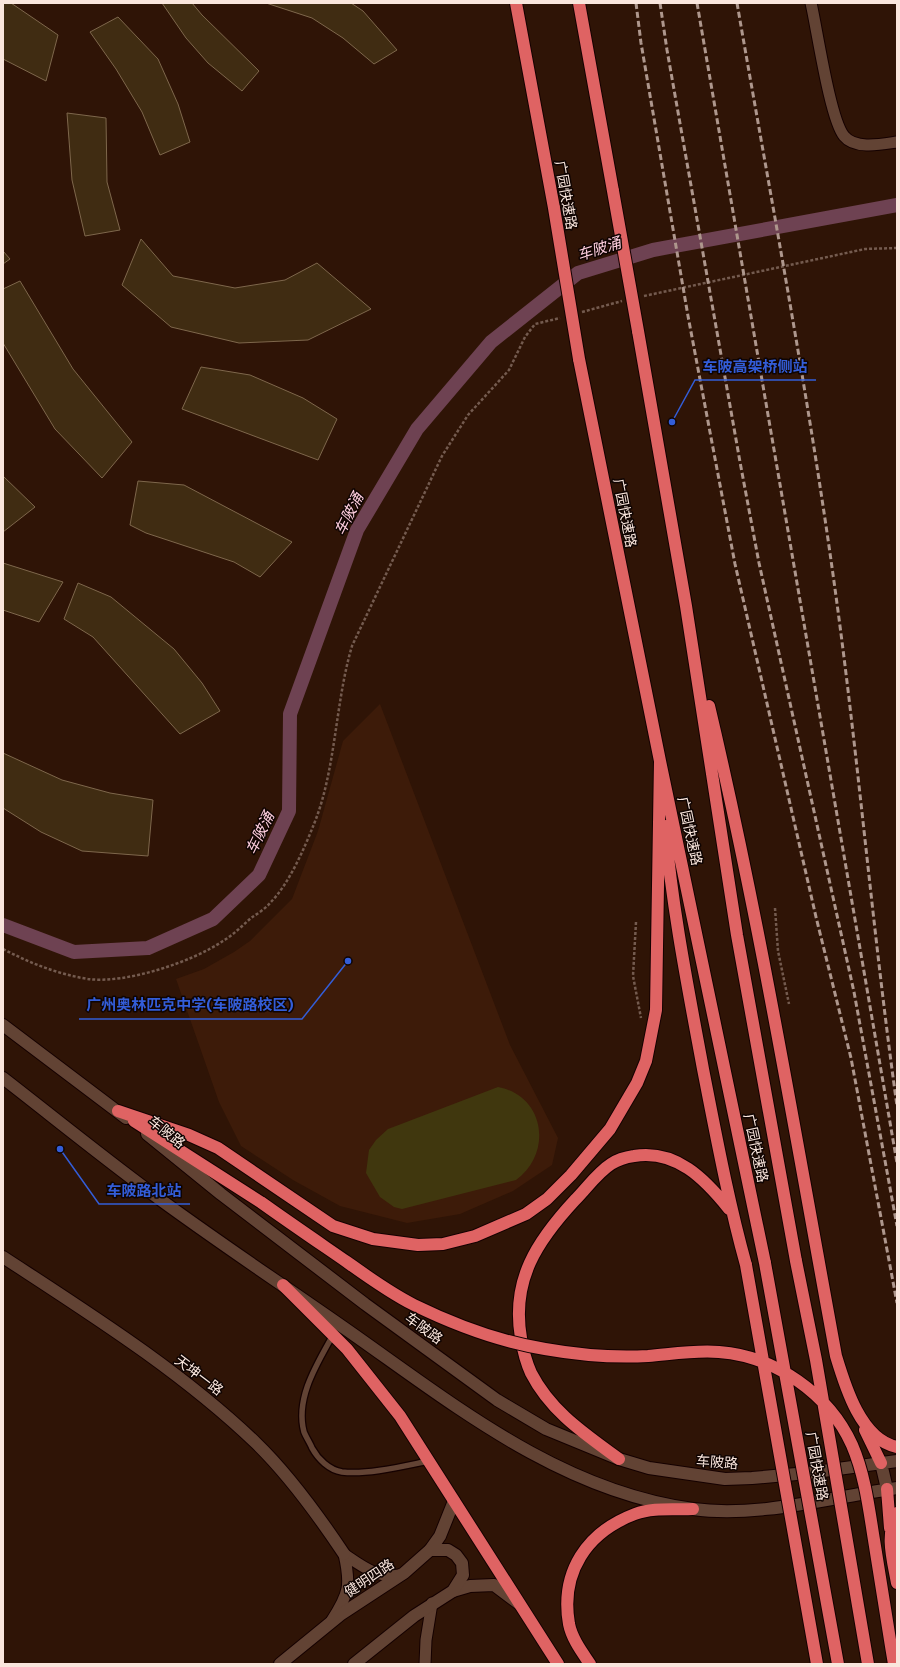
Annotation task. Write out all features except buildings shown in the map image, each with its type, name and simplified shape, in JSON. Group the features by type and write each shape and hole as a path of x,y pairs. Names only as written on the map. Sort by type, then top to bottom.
{"highway":[{"name":"广园快速路","path":"516,3 554,208 579,359 660,761 765,1263 838,1664"},
{"name":"广园快速路","path":"579,3 686,606 737,935 796,1261 816,1360 868,1664"},
{"path":"686,606 732,806 760,943 836,1356 845,1386 881,1463"},
{"path":"118,1111 189,1135 218,1148 333,1226 373,1239 418,1245 443,1244 475,1236 526,1214 547,1199 571,1175 610,1129 637,1083 646,1061 656,1010 660,761"},
{"path":"660,761 670,877 677,927 731,1212 746,1265 817,1664"},
{"path":"118,1111 262,1203 396,1295 436,1315 504,1340 544,1349 599,1356 640,1356 697,1351 721,1352 745,1356 772,1365 791,1376 815,1394 834,1415 852,1444 860,1470 868,1506 894,1664"},
{"path":"619,1459 572,1424 556,1409 531,1372 524,1352 519,1324 520,1300 528,1265 548,1232 597,1176 612,1163 630,1157 645,1154 665,1157 682,1163 702,1179 731,1212"},
{"path":"283,1285 333,1335 373,1380 429,1461 558,1664"},
{"path":"855,1408 866,1426 877,1437 890,1446 897,1447"},
{"path":"891,1546 892,1488"},
{"path":"590,1664 576,1641 569,1625 568,1602 569,1586 573,1571 587,1546 599,1534 636,1514 653,1510 692,1509"},
{"path":"897,1513 891,1530 891,1546 897,1583"}],"main road":[{"name":"车陂路","path":"3,1026 118,1111 221,1194 371,1308 497,1400 546,1430 619,1459 674,1473 725,1479 808,1473 897,1461"},
{"path":"3,1078 151,1192 491,1429 549,1464 607,1488 642,1498 692,1509 736,1512 764,1509 892,1488 881,1463"},
{"name":"天坤一路","path":"3,1258 91,1315 213,1404 257,1444 288,1478 318,1516 344,1554"},
{"name":"健明四路","path":"280,1664 330,1623 404,1573 430,1550 440,1536 454,1501"},
{"path":"430,1550 448,1550 456,1555 462,1563 463,1575 453,1591"},
{"path":"354,1664 432,1603 453,1591 470,1586 490,1584 497,1586 518,1603"}],"street":[{"path":"811,3 834,115 844,137 857,143 880,145 897,142"},
{"path":"344,1554 366,1569 379,1575 393,1576 404,1573"},
{"path":"330,1623 345,1599 349,1575 344,1554"},
{"path":"425,1664 426,1640 432,1603"}],"lane":[{"path":"333,1335 317,1364 301,1410 304,1432 315,1454 329,1468 341,1472 374,1470 429,1461"}],"path":[{"path":"643,296 865,250 897,248"},
{"path":"581,312 627,300"},
{"path":"3,949 31,964 57,972 89,979 120,979 179,964 217,945 270,903 291,872 314,823 327,776 345,669 352,646 442,456 468,415 509,370 525,336 535,324 566,316"},
{"path":"775,908 778,951 789,1004"},
{"path":"636,922 632,976 642,1024"}],"shaded area":[{"path":"380,704 510,1045 558,1138 552,1165 513,1191 460,1214 407,1223 340,1206 293,1180 241,1146 219,1102 176,979 204,969 250,941 292,899 318,831 343,741"},
{"path":"498,1087 514,1092 526,1102 534,1113 538,1127 539,1141 535,1155 528,1169 516,1180 402,1209 394,1207 380,1197 366,1173 369,1150 376,1140 388,1129"}],"waterway":[{"name":"车陂涌","path":"3,925 74,952 148,948 213,919 259,875 289,811 290,714 357,530 417,429 491,342 578,273 653,250 897,205"}],"railway":[{"path":"636,3 641,43 688,316 735,564 816,917 851,1058 897,1303"},
{"path":"660,3 667,50 759,563 854,992 897,1226"},
{"path":"697,3 897,1163"},
{"path":"737,3 816,459 846,673 881,983 897,1106"}],"place":[{"name":"车陂高架桥侧站","path":"672,422"},
{"name":"广州奥林匹克中学(车陂路校区)","path":"348,961"},
{"name":"车陂路北站","path":"60,1149"}]}
